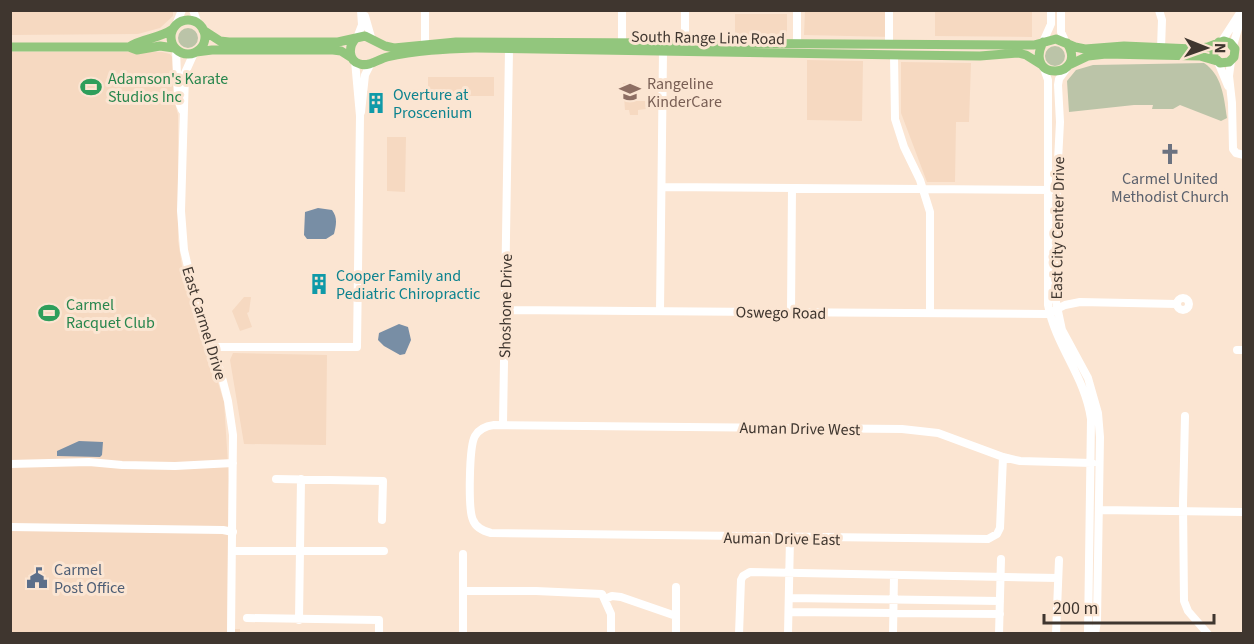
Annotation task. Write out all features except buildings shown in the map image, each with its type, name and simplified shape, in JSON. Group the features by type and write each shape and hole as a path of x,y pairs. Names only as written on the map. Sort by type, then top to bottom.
{"main road":[{"path":"10,47 129,47 137,50 160,46 185,54 212,50 333,50 341,51 361,64 372,63 379,50 373,39 365,36 330,42 220,41 187,20 160,37 135,43 129,47"},
{"path":"174,27 171,39 175,49"},
{"path":"195,53 203,45 205,34 200,27"},
{"path":"353,59 351,45 357,38"},
{"name":"South Range Line Road","path":"373,39 391,48 456,42 1029,45 1043,42"},
{"path":"1232,60 1237,47 1228,42 1198,49 1111,46 1085,49 1056,39 1043,42 1038,55 1042,66 1054,72 1088,56 1106,54 1204,56 1225,64 1244,56"},
{"path":"1217,61 1213,50 1221,42"},
{"path":"1067,43 1071,54 1068,66"},
{"name":"South Range Line Road","path":"372,63 387,57 440,49 980,56 1018,53 1026,55 1042,66"}],"street":[{"path":"174,27 182,10"},
{"path":"194,10 200,27"},
{"path":"357,38 362,25 363,10"},
{"path":"363,10 373,39"},
{"path":"425,10 425,44"},
{"path":"622,10 622,43"},
{"path":"685,10 685,44"},
{"path":"797,10 797,44"},
{"path":"889,10 889,44"},
{"path":"1043,42 1052,22 1051,10"},
{"path":"1061,10 1061,32 1067,43"},
{"path":"1159,10 1162,20"},
{"path":"1161,48 1162,20 1165,10"},
{"path":"1221,42 1230,32 1242,10"},
{"path":"1237,47 1242,10"},
{"name":"East Carmel Drive","path":"175,49 178,100 183,111"},
{"name":"Shoshone Drive","path":"503,424 509,50"},
{"path":"660,311 663,52"},
{"name":"East Carmel Drive","path":"195,53 185,73 181,211 184,250 192,287 228,401 233,435 231,633"},
{"path":"894,55 895,119 904,147 924,189 931,224 930,313"},
{"path":"212,347 357,347 360,117 357,70 353,59"},
{"path":"1232,60 1229,76 1233,145 1240,154"},
{"path":"1217,61 1230,93"},
{"path":"360,117 364,101 365,75 372,63"},
{"name":"East City Center Drive","path":"1042,66 1048,80 1052,190"},
{"name":"East City Center Drive","path":"1068,66 1059,79 1058,85 1060,122 1052,190 1047,286 1058,338 1079,375 1089,403 1092,428 1088,633"},
{"path":"662,188 1052,190"},
{"path":"791,312 792,188"},
{"name":"Oswego Road","path":"504,310 1053,312 1065,305 1080,302 1177,304"},
{"name":"East City Center Drive","path":"1053,312 1088,378 1100,426 1095,633"},
{"path":"1185,416 1184,601 1194,618 1208,633"},
{"name":"Auman Drive West","path":"503,424 921,430 951,437 1003,457 1028,462 1092,463"},
{"name":"Auman Drive East","path":"503,424 488,426 479,431 475,435 471,449 472,518 481,529 487,532 988,539 997,534 1000,528 1003,457"},
{"path":"10,464 77,461 122,465 205,466 231,462"},
{"path":"276,479 382,481 382,520"},
{"path":"298,620 301,479"},
{"path":"1099,510 1244,513"},
{"path":"10,527 233,532"},
{"path":"788,633 790,538"},
{"path":"232,551 384,551"},
{"path":"463,554 463,633"},
{"path":"999,633 1001,559"},
{"path":"1056,633 1059,560"},
{"path":"739,633 740,585 743,576 750,572 1058,578"},
{"path":"893,633 894,575"},
{"path":"676,587 676,633"},
{"path":"463,591 602,594 611,614 610,633"},
{"path":"605,599 612,596 621,597 676,616"},
{"path":"789,598 1000,601"},
{"path":"789,612 1000,614"},
{"path":"247,618 379,620 379,633"}],"shaded area":[{"path":"11,11 173,11 173,16 160,28 138,34 11,35"},
{"path":"805,11 893,11 893,37 804,35"},
{"path":"935,11 1032,11 1032,37 935,36"},
{"path":"735,14 787,14 787,37 735,37"},
{"path":"11,52 162,52 172,57 178,115 178,240 182,266 224,402 229,480 227,629 240,629 240,633 11,634"},
{"path":"807,60 863,61 862,121 807,120"},
{"path":"901,62 971,63 969,122 956,122 955,182 927,182 901,113"},
{"path":"428,77 494,77 494,96 428,96"},
{"name":"Rangeline KinderCare","path":"623,83 636,83 637,101 645,101 646,109 638,110 638,115 630,115 629,110 625,110"},
{"path":"387,137 406,137 405,192 387,191"},
{"path":"244,297 251,297 247,313 252,327 240,331 232,311"},
{"path":"233,353 327,355 326,445 244,444 230,360"}],"green space":[{"path":"188,28 195,31 198,38 195,45 188,48 181,45 178,38 181,31"},
{"path":"1055,46 1062,49 1065,56 1062,63 1055,66 1048,63 1045,56 1048,49"},
{"path":"1204,63 1215,74 1221,87 1227,118 1221,121 1180,105 1173,109 1152,109 1153,105 1134,105 1069,112 1067,81 1076,70 1093,65"}],"water":[{"path":"318,208 332,210 334,213 336,222 334,234 326,239 307,239 304,235 305,212"},
{"path":"399,324 408,327 411,340 405,354 400,355 378,340 379,333"},
{"path":"79,441 103,442 102,455 100,457 57,456 57,451"}],"place":[{"name":"Adamson's Karate Studios Inc","path":"91,87"},
{"name":"Rangeline KinderCare","path":"630,92"},
{"name":"Overture at Proscenium","path":"376,103"},
{"name":"Carmel United Methodist Church","path":"1170,154"},
{"name":"Cooper Family and Pediatric Chiropractic","path":"319,284"},
{"name":"Carmel Racquet Club","path":"49,313"},
{"name":"Carmel Post Office","path":"37,578"}]}
